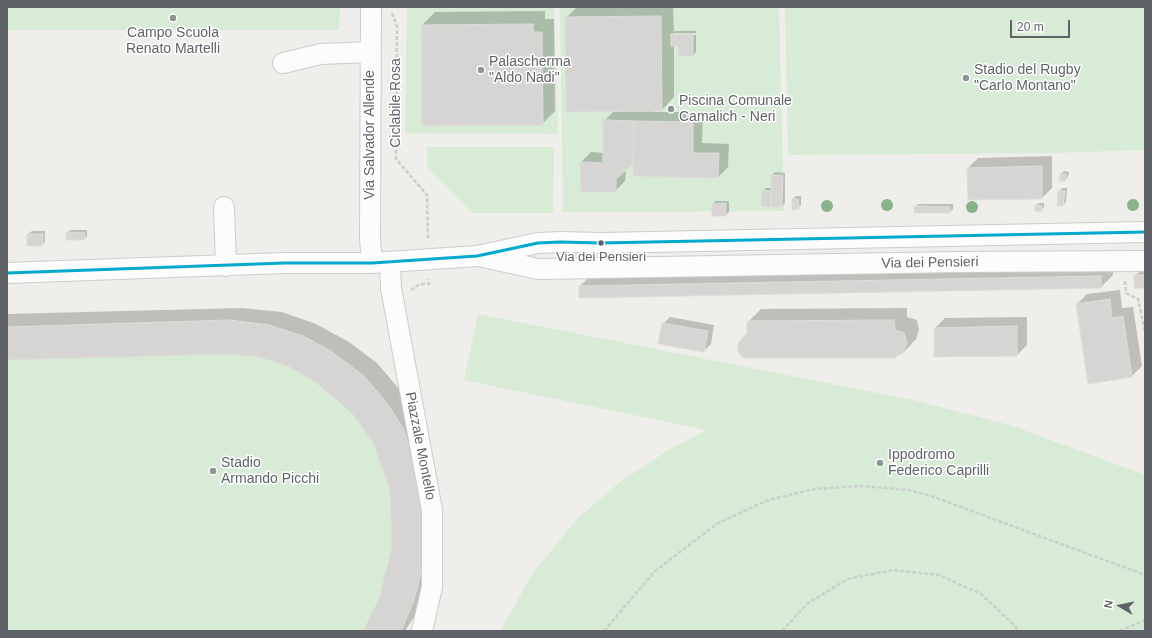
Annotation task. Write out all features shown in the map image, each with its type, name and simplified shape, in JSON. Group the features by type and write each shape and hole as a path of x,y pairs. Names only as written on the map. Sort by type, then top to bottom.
{"street":[{"name":"Via Salvador Allende","path":"371,7 370,238 381,263"},
{"path":"283,63 321,54 370,52"},
{"path":"224,207 226,266"},
{"name":"Via dei Pensieri","path":"7,273 381,263 478,256 538,243 560,242 607,243 1145,232"},
{"name":"Via dei Pensieri","path":"478,256 538,269 958,262 1145,261"},
{"name":"Piazzale Montello","path":"381,263 391,288 432,510 432,587 422,631"}],"path":[{"name":"Ciclabile Rosa","path":"391,9 397,26 396,159 427,195 429,284"},
{"path":"1124,262 1126,293 1138,299 1145,332"},
{"path":"604,631 654,571 718,523 768,500 815,489 863,486 914,491 1145,575"},
{"path":"782,631 808,603 848,580 893,570 939,575 981,594 1015,626 1018,631"},
{"path":"1120,631 1145,620"}],"green space":[{"name":"Campo Scuola Renato Martelli","path":"7,7 340,7 339,30 7,30"},
{"name":"Palascherma \"Aldo Nadi\"","path":"407,7 554,7 558,134 405,133"},
{"name":"Piscina Comunale Camalich - Neri","path":"560,7 779,7 784,211 563,212"},
{"name":"Stadio del Rugby \"Carlo Montano\"","path":"785,7 1145,7 1145,150 1053,153 788,155"},
{"path":"427,147 554,147 553,213 472,213 427,168"},
{"name":"Ippodromo Federico Caprilli","path":"478,314 913,400 1010,425 1145,475 1145,631 500,631 533,573 578,518 620,482 667,451 706,430 464,380"},
{"name":"Stadio Armando Picchi","path":"229,320 269,325 303,336 331,351 364,376 387,403 403,428 414,457 423,565 414,600 401,631 7,631 7,327"}],"building":[{"path":"661,16 662,111 566,112 565,17"},
{"name":"Palascherma \"Aldo Nadi\"","path":"533,24 533,32 542,32 543,125 422,126 421,25"},
{"path":"671,34 693,34 693,56 679,56 678,46 671,46"},
{"path":"603,120 634,121 633,164 616,179 616,192 581,192 580,162 603,163"},
{"path":"634,121 693,122 693,153 719,153 718,178 633,176"},
{"path":"1042,166 1042,199 968,200 967,168"},
{"path":"1060,174 1066,174 1066,181 1059,181"},
{"path":"771,175 783,175 782,207 771,207"},
{"path":"762,190 771,191 771,207 761,206"},
{"path":"1058,191 1065,191 1063,206 1057,206"},
{"path":"792,199 798,199 799,209 792,210"},
{"path":"726,203 726,216 712,216 712,204"},
{"path":"1035,205 1042,206 1041,212 1035,211"},
{"path":"914,206 950,207 950,213 914,213"},
{"path":"66,232 85,233 84,240 66,240"},
{"path":"27,234 43,234 43,246 27,246"},
{"path":"1134,275 1145,275 1145,288 1134,288"},
{"path":"1101,276 1101,288 579,298 579,286"},
{"path":"1110,299 1112,318 1123,316 1132,377 1088,384 1076,304"},
{"path":"229,320 269,325 303,336 331,351 364,376 387,403 403,428 422,485 423,565 414,600 401,631 363,631 379,599 392,547 390,490 373,442 352,413 314,381 288,366 259,357 227,354 7,360 7,327"},
{"path":"894,320 895,330 904,333 907,343 903,353 894,358 743,358 738,352 738,343 747,333 747,321"},
{"path":"662,323 708,331 704,352 658,344"},
{"path":"1017,326 1017,356 934,357 934,328"}],"transit line":[{"path":"7,273 285,263 372,263 477,256 538,243 560,242 601,243 1145,232"}],"place":[{"name":"Campo Scuola Renato Martelli","path":"173,18"},
{"name":"Palascherma \"Aldo Nadi\"","path":"481,70"},
{"name":"Stadio del Rugby \"Carlo Montano\"","path":"966,78"},
{"name":"Piscina Comunale Camalich - Neri","path":"671,109"},
{"name":"Via dei Pensieri","path":"601,243"},
{"name":"Ippodromo Federico Caprilli","path":"880,463"},
{"name":"Stadio Armando Picchi","path":"213,471"}]}
